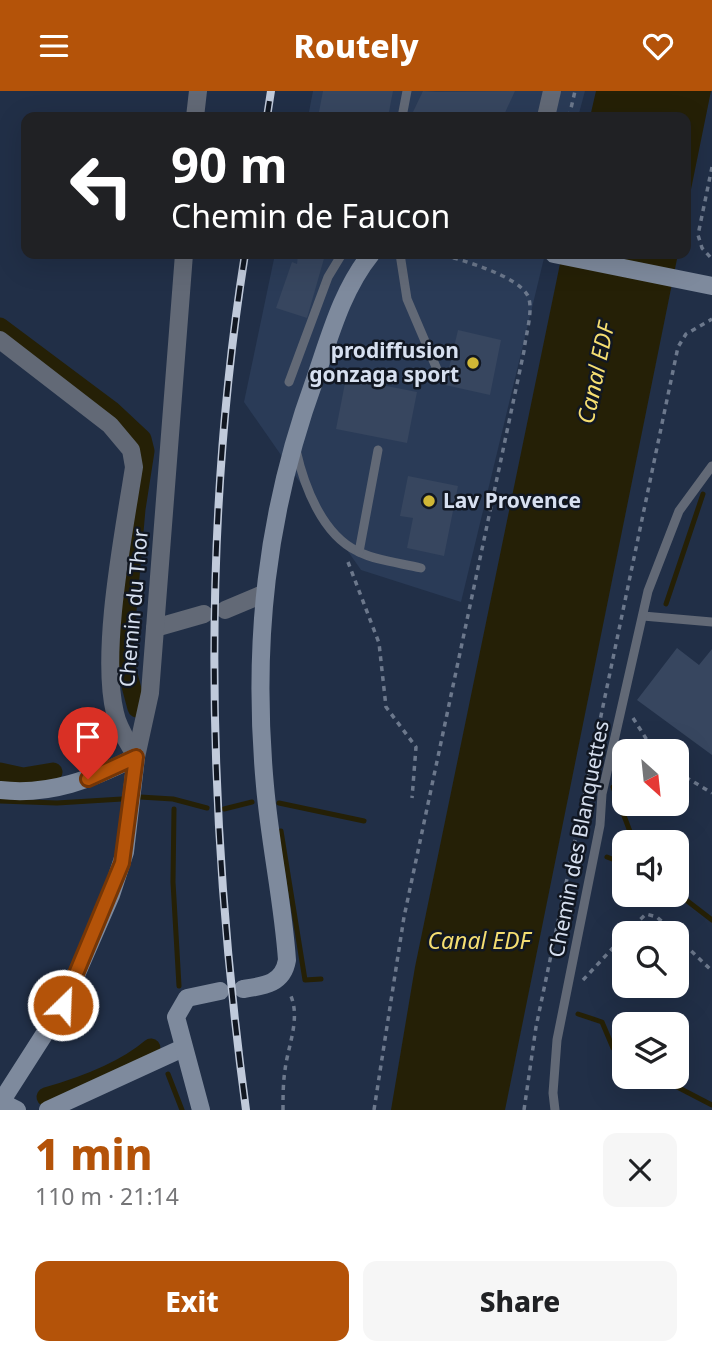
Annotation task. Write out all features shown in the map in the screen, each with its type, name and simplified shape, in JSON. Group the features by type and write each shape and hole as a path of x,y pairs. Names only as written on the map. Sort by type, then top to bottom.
{"street":[{"path":"196,112 198,91"},
{"path":"547,112 552,91"},
{"name":"Chemin du Thor","path":"0,1102 63,1005 111,895 125,852 131,786 150,693 184,259"},
{"path":"243,989 273,983 281,977 285,968 286,950 264,783 261,671 263,594 278,499 293,438 341,306 354,279 368,259"},
{"path":"579,259 712,286"},
{"path":"0,340 110,425 131,450 134,467 112,633 112,690 117,722 136,757 65,787 35,792 0,790"},
{"path":"225,610 263,594"},
{"path":"155,628 204,614"},
{"path":"201,1110 176,1022 183,1003 190,997 220,991"},
{"path":"48,1110 183,1048"},
{"path":"0,1102 17,1110"}],"lane":[{"path":"403,112 407,91"},
{"path":"289,383 328,277 339,259"},
{"path":"401,259 407,299 439,374"},
{"path":"293,438 306,487 337,537 359,552 421,568"},
{"path":"359,552 378,450"},
{"name":"Chemin des Blanquettes","path":"555,1110 553,1093 557,1040 600,825 602,794 648,591 679,512 712,466"},
{"path":"643,616 712,622"}],"path":[{"path":"570,112 575,91"},
{"path":"712,167 698,235 702,248 712,259"},
{"path":"374,1110 404,917 524,351 529,306 528,296 510,282 492,271 455,259"},
{"path":"524,1110 536,1027 678,347 686,334 712,319"},
{"path":"337,537 379,643 386,706 416,747 412,797"},
{"path":"625,699 645,739"},
{"path":"690,780 712,793"},
{"path":"639,921 646,914 657,916 662,921"},
{"path":"567,991 585,979 612,949"},
{"path":"689,949 712,971"},
{"path":"281,977 294,1001 293,1038 285,1070 283,1110"}],"shaded area":[{"path":"313,91 585,91 579,112 309,112"},
{"path":"274,259 544,259 461,602 361,570 244,402"}],"water":[{"path":"596,91 711,91 691,189 691,112 591,112"},
{"name":"Canal EDF","path":"561,259 677,259 505,1110 391,1110 415,967"}],"building":[{"path":"323,91 393,91 389,112 319,112"},
{"path":"423,91 515,91 505,112 413,112"},
{"path":"298,259 324,259 307,318 276,308 292,262 297,264"},
{"name":"prodiffusion gonzaga sport","path":"458,330 501,340 490,395 445,385"},
{"path":"346,378 417,392 407,443 336,429"},
{"name":"Lav Provence","path":"408,476 458,486 444,556 407,548 413,518 400,516"},
{"path":"677,648 699,665 712,649 712,755 637,700"}],"waterway":[{"path":"0,327 111,410 142,439 145,451 136,509 123,656 137,708"},
{"path":"666,604 703,494"},
{"path":"0,772 23,777 53,772"},
{"path":"140,797 173,799 207,808"},
{"path":"0,801 57,803 122,799"},
{"path":"224,809 252,802"},
{"path":"279,803 364,821"},
{"path":"174,809 173,882 179,986"},
{"path":"624,816 629,830"},
{"path":"281,831 305,980 321,979"},
{"path":"607,857 612,859"},
{"path":"689,902 712,920"},
{"path":"578,1014 602,1022 612,1046"},
{"path":"46,1097 101,1078 151,1048"},
{"path":"168,1074 182,1110"},
{"path":"681,1089 712,1105"}],"railway":[{"path":"268,112 271,91"},
{"path":"244,259 221,467 214,682 223,897 246,1110"}],"place":[{"name":"prodiffusion gonzaga sport","path":"473,363"},
{"name":"Lav Provence","path":"429,501"}],"route":[{"path":"63,1005 111,895 122,863 136,757 88,779"}]}
